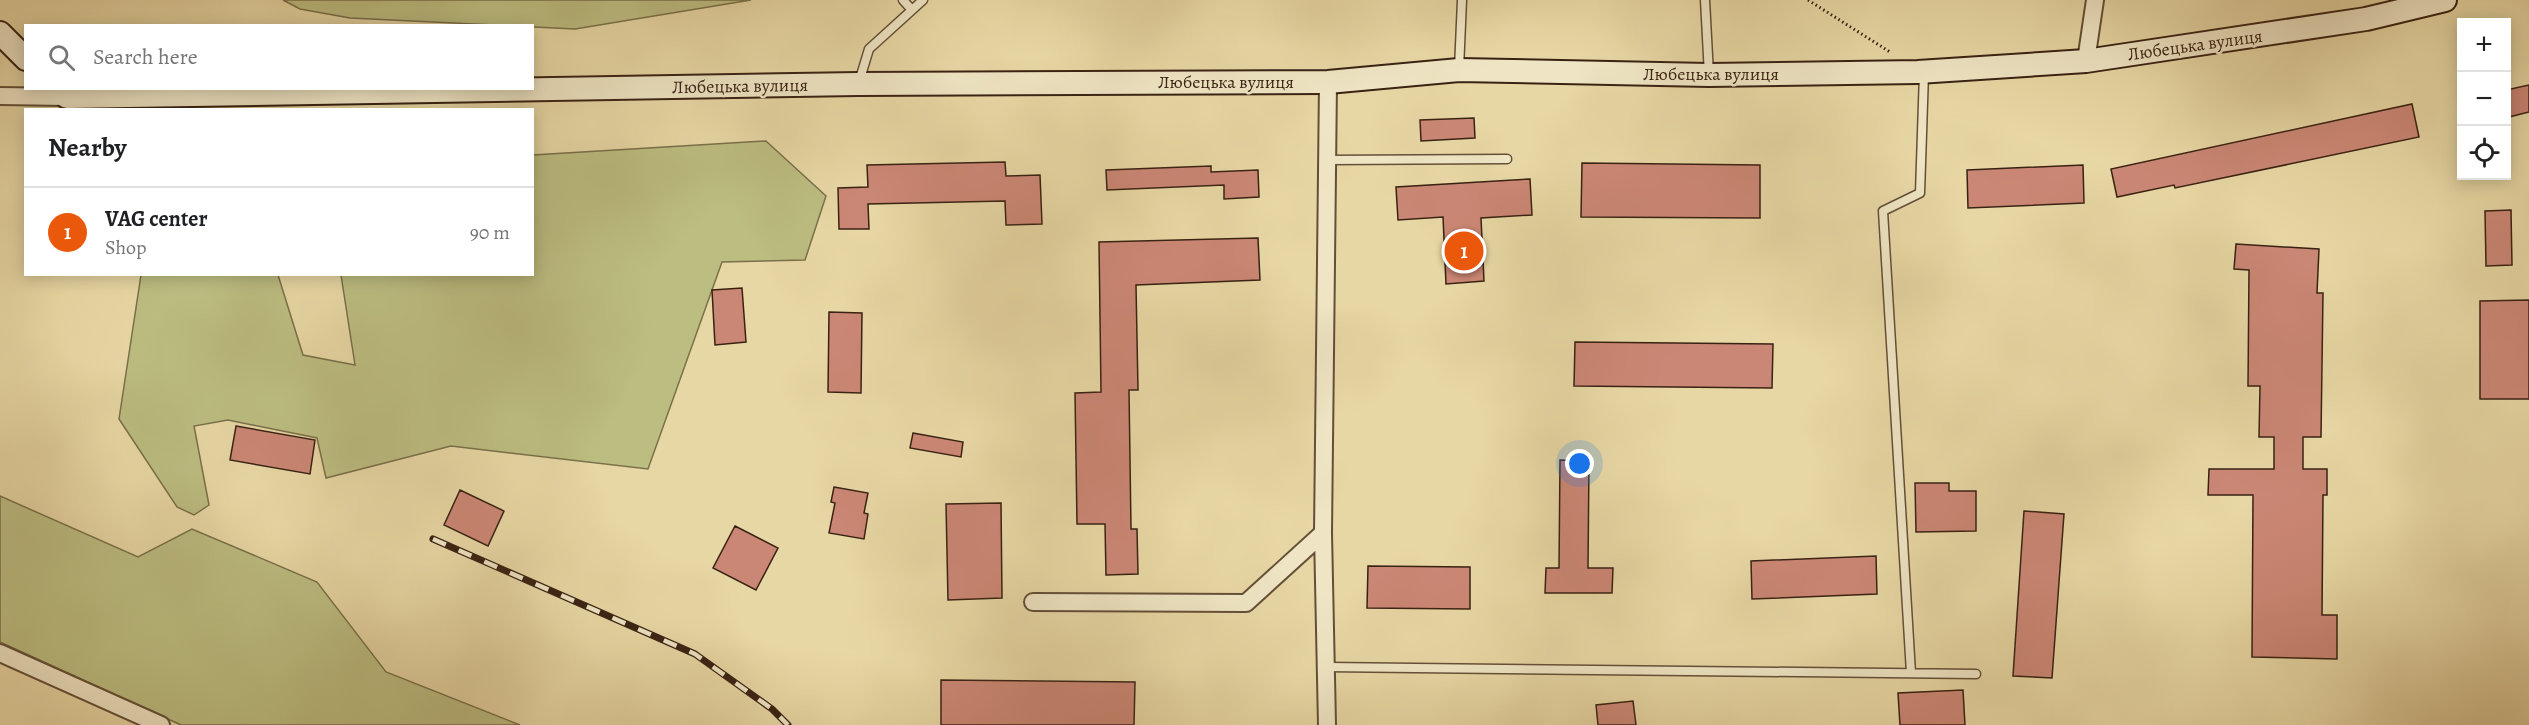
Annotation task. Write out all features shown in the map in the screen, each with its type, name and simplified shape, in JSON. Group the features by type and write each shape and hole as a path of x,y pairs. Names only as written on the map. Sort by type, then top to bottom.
{"main road":[{"name":"Любецька вулиця","path":"60,100 858,84 1328,82 1460,70 1710,75 1921,72 2086,61 2366,19 2445,0"},
{"path":"0,33 24,57"}],"street":[{"path":"2086,61 2095,0"},
{"path":"1327,725 1323,533 1328,82"},
{"name":"Любецька вулиця","path":"0,96 60,100"},
{"path":"1034,602 1246,603 1323,533"},
{"path":"0,653 161,725"}],"lane":[{"path":"903,0 912,10"},
{"path":"858,84 869,49 923,0"},
{"path":"1460,70 1462,0"},
{"path":"1705,0 1710,75"},
{"path":"1911,673 1883,211 1920,193 1921,72"},
{"path":"1327,159 1507,159"},
{"path":"1326,667 1976,674"}],"path":[{"path":"1808,0 1921,72"}],"green space":[{"path":"283,0 751,0 575,29 534,27 534,24 473,24 350,18 300,9"},
{"path":"766,141 826,196 805,260 722,262 648,469 451,446 326,478 317,438 228,420 194,426 209,505 194,515 177,507 119,419 141,276 278,276 303,355 355,365 341,276 534,276 534,155"},
{"path":"0,496 138,557 192,529 317,582 386,672 520,725 181,725 0,642"}],"building":[{"path":"2529,85 2529,112 2511,116 2511,89"},
{"path":"2412,104 2419,137 2175,188 2174,185 2117,197 2111,169"},
{"path":"1474,118 1475,138 1421,141 1420,120"},
{"path":"1005,162 1006,176 1040,175 1042,224 1006,225 1005,201 868,204 869,229 839,229 838,188 868,187 867,165"},
{"path":"1582,163 1760,165 1760,218 1581,217"},
{"path":"2083,165 2084,203 1968,208 1967,170"},
{"path":"1211,166 1211,172 1258,170 1259,197 1224,199 1224,185 1107,190 1106,170"},
{"path":"1530,179 1532,215 1481,218 1484,281 1446,284 1443,217 1398,220 1396,187"},
{"path":"2511,210 2512,265 2486,266 2485,211"},
{"path":"1258,238 1260,280 1136,285 1138,390 1129,390 1131,529 1137,529 1138,574 1106,575 1105,524 1077,524 1075,393 1101,392 1099,242"},
{"path":"2236,244 2319,249 2317,293 2323,293 2321,437 2303,437 2303,469 2327,469 2327,495 2323,495 2322,615 2337,615 2337,659 2252,657 2253,495 2208,495 2209,469 2274,469 2274,437 2259,437 2260,386 2248,386 2249,270 2234,269"},
{"path":"742,288 746,342 715,345 712,290"},
{"path":"2529,300 2529,399 2480,399 2480,301"},
{"path":"829,312 862,313 861,393 828,392"},
{"path":"1575,342 1773,344 1772,388 1574,386"},
{"path":"236,426 315,440 310,474 230,460"},
{"path":"913,433 963,442 961,457 910,448"},
{"path":"1560,460 1589,461 1588,568 1613,568 1612,593 1545,593 1546,568 1559,568"},
{"path":"1915,483 1949,483 1949,491 1976,491 1976,531 1916,532"},
{"path":"834,487 868,493 864,513 868,514 864,539 829,533 835,503 831,502"},
{"path":"460,490 504,511 488,546 444,525"},
{"path":"1001,503 1002,598 948,600 946,504"},
{"path":"2024,511 2064,514 2052,678 2013,676"},
{"path":"735,526 778,548 756,590 713,568"},
{"path":"1876,556 1877,594 1752,599 1751,561"},
{"path":"1368,566 1470,567 1470,609 1367,608"},
{"path":"941,680 1135,682 1134,725 941,725"},
{"path":"1963,690 1965,725 1900,725 1898,693"},
{"path":"1633,701 1636,725 1598,725 1596,705"}],"railway":[{"path":"433,539 695,654 772,709 788,725"}],"place":[{"name":"VAG center","path":"1464,251"}]}
